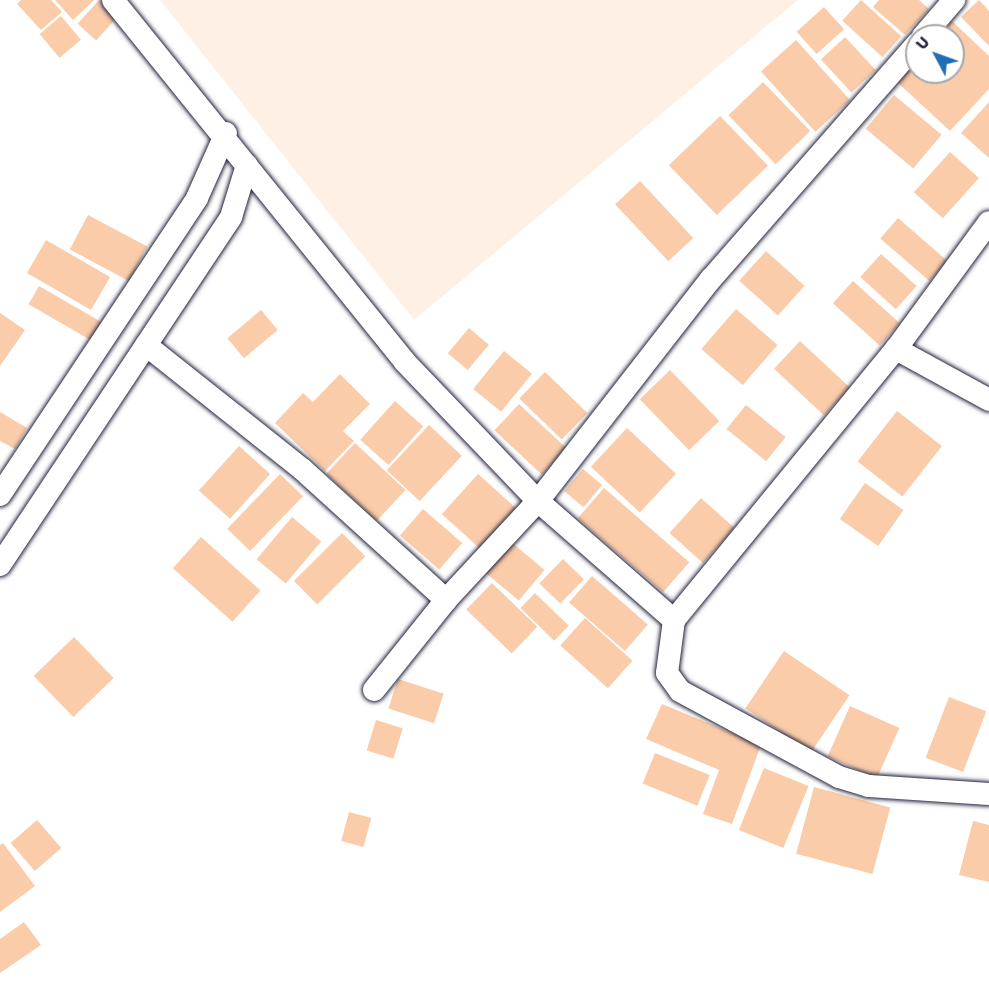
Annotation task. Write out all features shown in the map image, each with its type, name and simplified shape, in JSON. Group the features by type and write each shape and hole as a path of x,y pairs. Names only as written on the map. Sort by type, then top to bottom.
{"street":[{"path":"112,0 226,133 247,165 405,362 538,501 674,620"},
{"path":"933,24 954,0"},
{"path":"374,690 446,600 538,501 711,279 905,58"},
{"path":"0,495 197,198 226,133"},
{"path":"0,565 231,217 247,165"},
{"path":"989,222 896,349 674,620 667,673 680,691 787,752 869,786 989,794"},
{"path":"146,345 302,469 446,600"},
{"path":"896,349 989,400"}],"shaded area":[{"path":"160,0 798,0 414,320"}],"building":[{"path":"21,0 51,0 62,12 41,30 17,4"},
{"path":"55,0 94,0 73,20"},
{"path":"99,0 118,17 96,41 78,24"},
{"path":"861,0 901,36 882,57 842,21"},
{"path":"879,0 919,0 929,9 915,24 905,24 905,35 873,7"},
{"path":"979,0 989,11 989,46 961,17"},
{"path":"824,7 844,29 817,54 797,32"},
{"path":"61,16 81,40 59,58 40,34"},
{"path":"965,33 989,56 989,89 950,131 896,81 905,71 905,84 965,84"},
{"path":"845,37 876,70 852,92 821,60"},
{"path":"796,40 850,100 815,132 761,71"},
{"path":"763,82 810,131 776,164 728,115"},
{"path":"894,95 941,135 913,169 866,129"},
{"path":"989,102 989,158 961,133"},
{"path":"720,116 768,166 717,215 669,165"},
{"path":"950,152 979,178 943,218 914,192"},
{"path":"640,181 693,238 668,261 615,204"},
{"path":"88,215 147,246 129,281 70,249"},
{"path":"898,218 947,261 929,281 880,238"},
{"path":"46,240 110,277 91,310 27,273"},
{"path":"766,251 805,286 778,316 739,281"},
{"path":"881,254 917,286 896,309 860,277"},
{"path":"853,281 900,323 880,345 833,303"},
{"path":"39,286 106,324 95,343 28,304"},
{"path":"736,309 778,345 743,385 701,349"},
{"path":"261,310 278,330 244,358 227,338"},
{"path":"0,313 25,330 0,366"},
{"path":"469,328 489,345 468,370 448,353"},
{"path":"800,341 850,387 824,415 774,369"},
{"path":"504,351 532,374 501,412 473,389"},
{"path":"670,370 719,421 689,450 640,399"},
{"path":"545,372 587,413 562,440 519,399"},
{"path":"340,374 370,404 343,431 354,441 325,471 275,423 303,393 313,402"},
{"path":"395,401 423,426 388,465 360,440"},
{"path":"519,404 567,448 542,475 494,430"},
{"path":"746,405 786,437 766,461 726,429"},
{"path":"897,411 942,446 903,497 858,461"},
{"path":"0,412 27,428 15,449 0,441"},
{"path":"429,425 462,456 420,501 387,470"},
{"path":"627,428 676,474 640,512 591,467"},
{"path":"355,443 405,490 377,521 326,474"},
{"path":"239,446 270,474 230,519 199,491"},
{"path":"583,469 602,485 584,507 564,491"},
{"path":"280,474 303,496 250,551 227,529"},
{"path":"478,474 516,508 480,548 442,514"},
{"path":"865,483 904,510 878,546 840,519"},
{"path":"604,488 689,562 663,592 578,518"},
{"path":"701,498 734,528 703,563 670,533"},
{"path":"423,509 462,543 439,570 400,535"},
{"path":"292,517 321,541 286,584 257,559"},
{"path":"342,533 365,556 317,604 294,581"},
{"path":"201,537 260,591 232,622 173,568"},
{"path":"510,541 544,570 519,601 484,572"},
{"path":"563,559 584,579 560,604 539,583"},
{"path":"592,576 648,625 625,651 569,602"},
{"path":"492,583 537,627 512,653 466,610"},
{"path":"535,593 569,626 554,641 520,608"},
{"path":"585,618 633,661 608,688 560,645"},
{"path":"74,637 114,678 73,717 34,676"},
{"path":"784,651 849,695 811,752 745,708"},
{"path":"398,679 444,694 434,723 388,708"},
{"path":"949,697 986,711 963,772 926,758"},
{"path":"662,704 761,745 732,824 703,814 719,770 646,739"},
{"path":"850,706 899,728 877,778 828,756"},
{"path":"376,720 403,728 393,759 367,751"},
{"path":"655,753 710,775 697,806 643,784"},
{"path":"764,768 809,786 783,848 739,830"},
{"path":"814,787 890,807 872,874 796,854"},
{"path":"349,812 371,818 363,847 341,841"},
{"path":"37,820 61,848 35,871 11,843"},
{"path":"973,821 989,825 989,882 959,875"},
{"path":"3,843 35,886 0,912 0,845"},
{"path":"24,922 41,945 0,973 0,939"}]}
